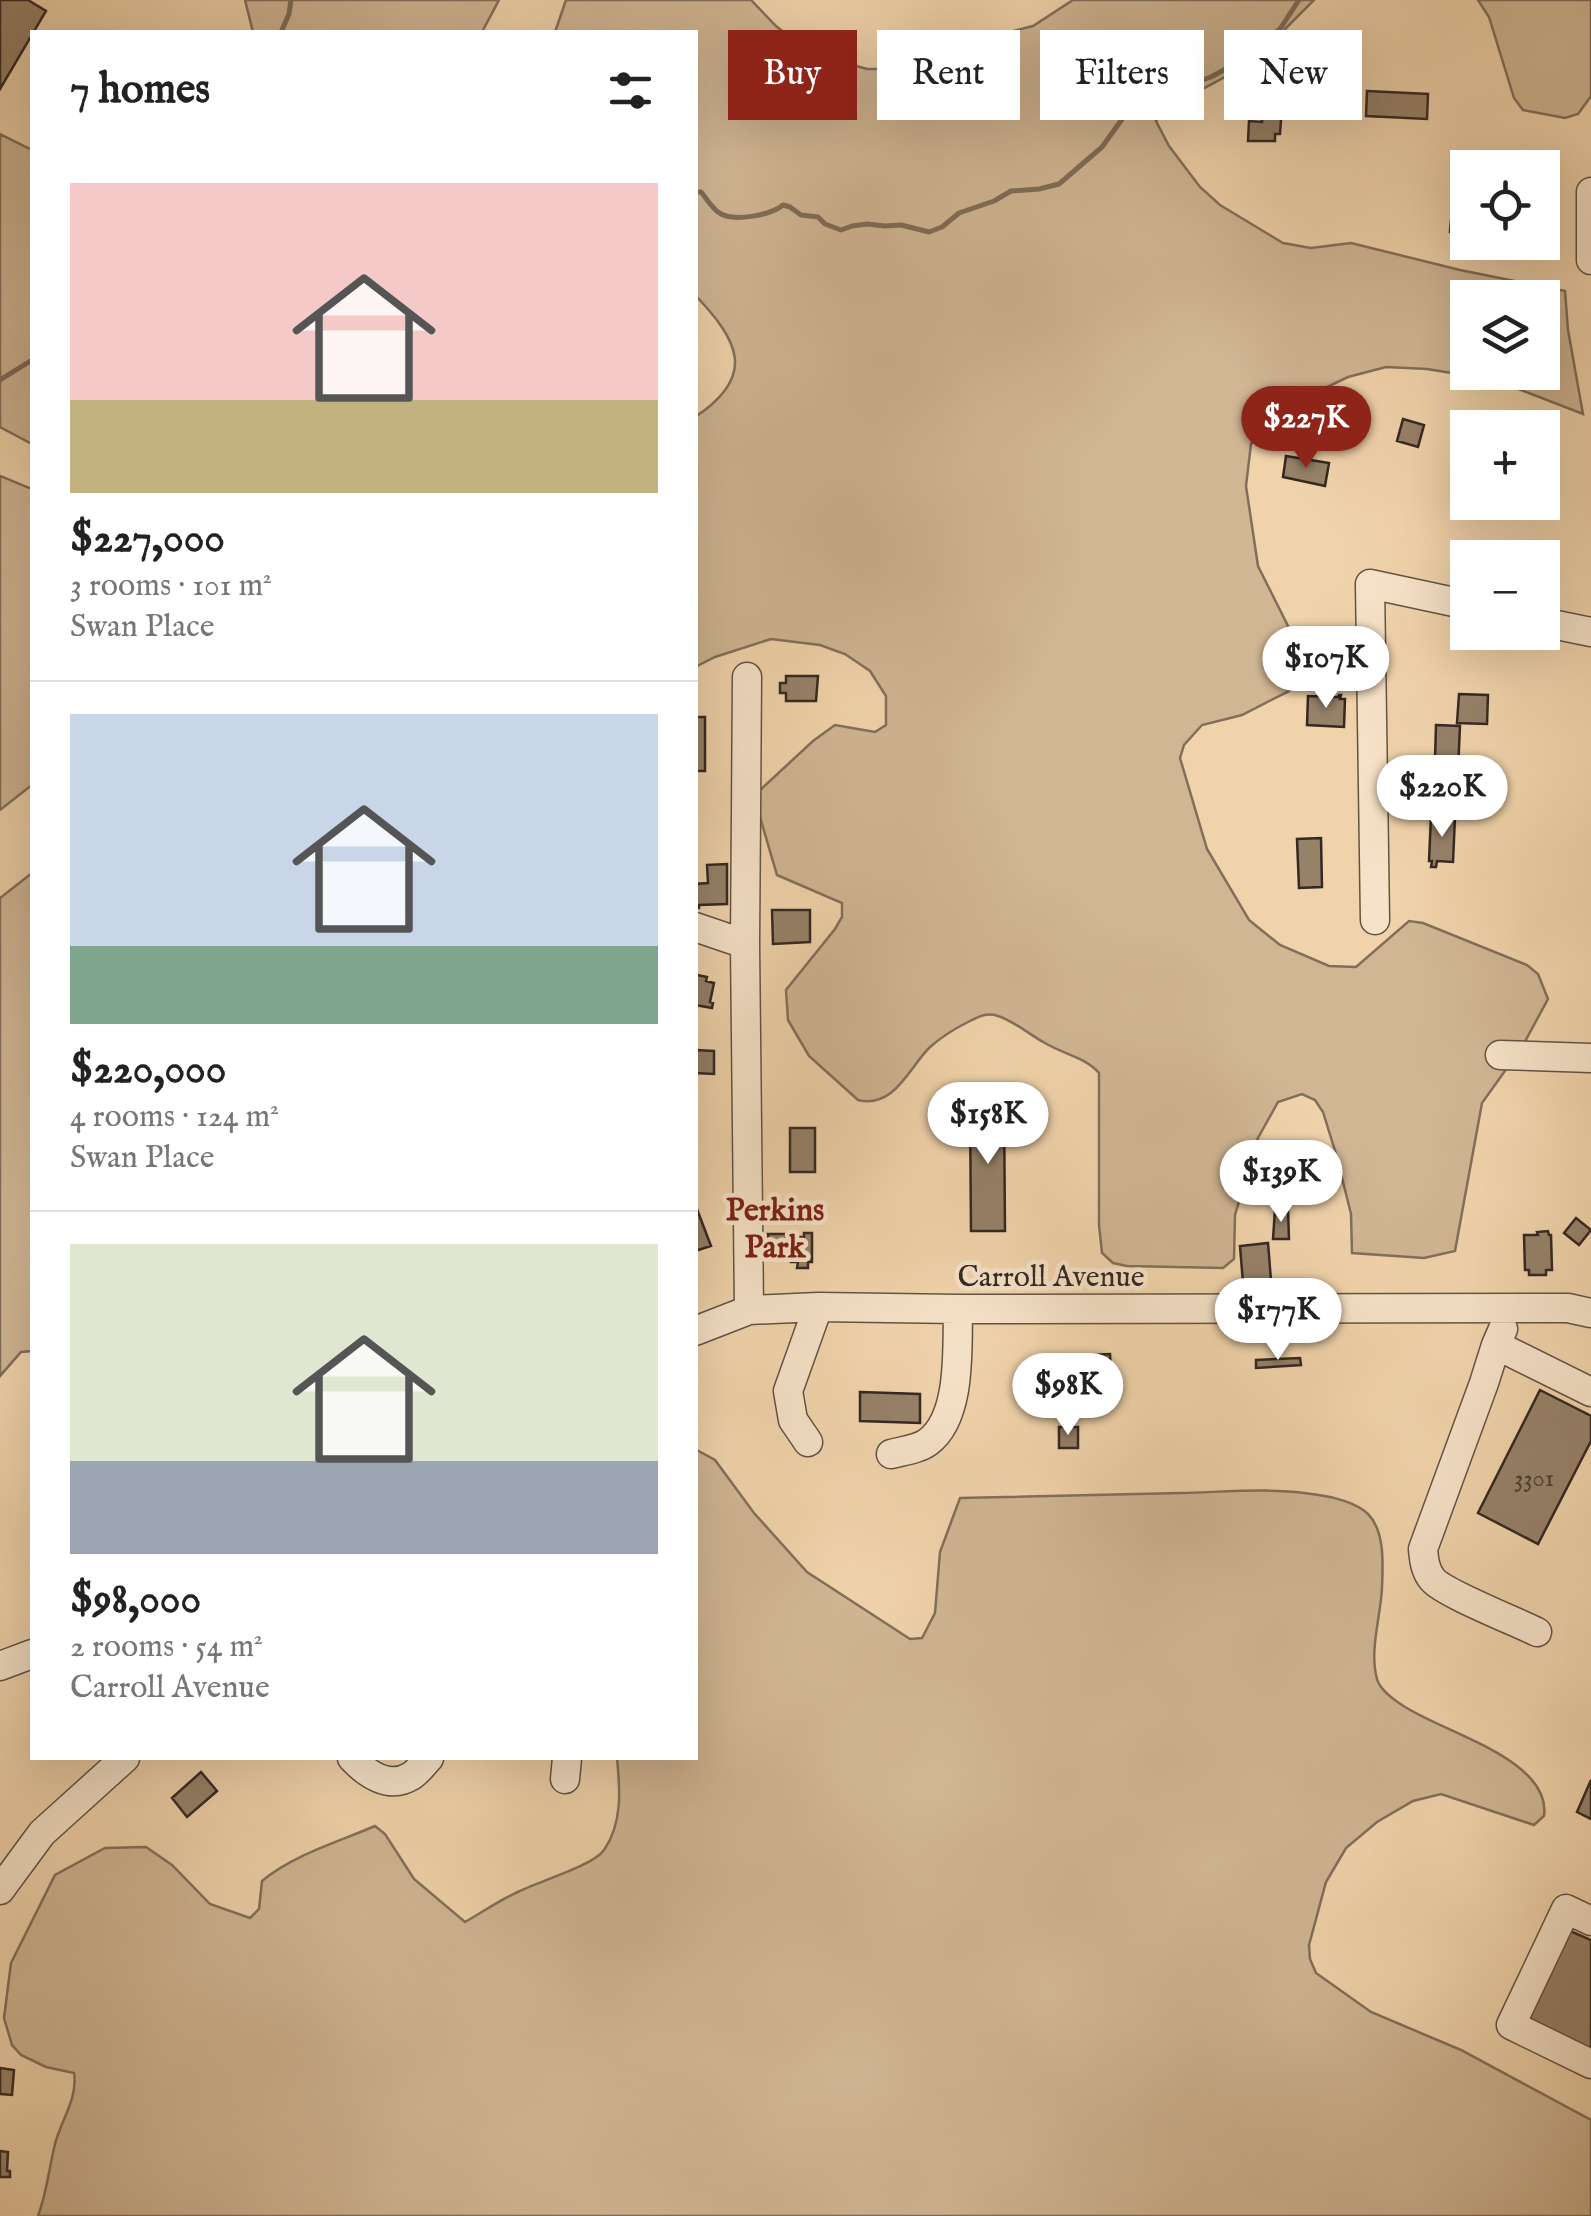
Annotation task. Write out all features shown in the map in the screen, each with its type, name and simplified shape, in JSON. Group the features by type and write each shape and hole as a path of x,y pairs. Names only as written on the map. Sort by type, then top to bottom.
{"street":[{"path":"1591,192 1591,260"},
{"path":"1374,920 1370,584 1450,601"},
{"path":"1560,626 1591,632"},
{"path":"747,677 744,944 748,1310"},
{"path":"698,928 744,944"},
{"path":"1500,1055 1591,1058"},
{"path":"808,1442 793,1420 788,1391 818,1307"},
{"name":"Carroll Avenue","path":"698,1330 748,1310 818,1307 1568,1308 1591,1313"},
{"path":"1512,1308 1423,1549 1424,1561 1440,1586 1537,1632"},
{"path":"891,1454 926,1444 944,1425 956,1380 958,1309"},
{"path":"1496,1345 1591,1392"},
{"path":"0,1666 30,1655"},
{"path":"0,1890 42,1833 123,1760"},
{"path":"354,1760 367,1774 396,1782 411,1776 427,1760"},
{"path":"1591,1921 1566,1909 1511,2026 1591,2064"}],"shaded area":[{"path":"245,0 499,0 483,30 252,30"},
{"path":"566,0 751,0 781,30 728,30 728,120 857,120 857,66 877,69 877,120 1020,120 1017,30 1033,26 1073,0 1314,0 1284,30 1224,30 1224,77 1204,88 1204,30 1040,30 1040,120 1157,120 1169,146 1200,187 1220,205 1283,243 1311,248 1351,243 1510,280 1450,280 1450,373 1386,367 1285,397 1251,444 1246,486 1258,566 1295,640 1299,666 1289,691 1242,715 1202,725 1184,745 1180,758 1207,849 1249,920 1280,945 1329,966 1356,967 1409,921 1423,923 1527,965 1538,974 1548,999 1522,1047 1482,1103 1455,1251 1424,1258 1352,1253 1351,1214 1323,1112 1315,1100 1302,1094 1278,1102 1258,1138 1235,1215 1234,1259 1223,1268 1113,1263 1102,1253 1099,1225 1099,1073 1087,1063 1010,1021 990,1015 975,1018 943,1037 891,1093 871,1101 858,1100 809,1056 788,1020 786,990 835,929 842,917 842,903 777,875 757,807 758,792 835,725 875,732 886,725 886,696 870,671 845,654 820,645 771,639 698,666 698,415 715,402 734,373 731,343 698,298 698,30 556,30"},
{"path":"1478,0 1591,0 1591,96 1578,114 1565,118 1523,110 1514,98 1489,17"},
{"path":"0,134 30,149 30,443 0,427"},
{"path":"1560,290 1565,291 1583,414 1521,390 1560,390"},
{"path":"0,476 30,488 30,787 0,810"},
{"path":"30,875 30,1351 21,1352 0,1376 0,898"},
{"path":"698,1451 715,1460 754,1513 807,1572 910,1639 922,1638 935,1613 940,1552 960,1498 1285,1491 1338,1499 1358,1507 1374,1521 1380,1539 1381,1598 1374,1656 1379,1683 1402,1705 1513,1763 1531,1778 1542,1796 1544,1816 1534,1825 1441,1794 1413,1801 1377,1822 1346,1848 1326,1882 1309,1945 1310,1959 1316,1973 1371,2012 1461,2050 1591,2120 1591,2216 38,2216 55,2144 74,2092 74,2073 46,2067 21,2055 12,2045 4,2018 11,1963 55,1875 105,1848 146,1847 172,1865 210,1904 250,1918 259,1909 262,1881 274,1872 375,1826 385,1834 414,1879 465,1922 513,1894 598,1856 614,1828 619,1793 617,1760 698,1760"}],"building":[{"path":"0,0 28,0 46,11 35,30 30,30 30,38 0,89"},
{"path":"1367,91 1428,94 1427,119 1366,116"},
{"path":"1281,120 1275,141 1248,141 1249,121"},
{"path":"1314,390 1334,395 1333,402 1337,403 1330,420 1305,415"},
{"path":"1403,419 1424,425 1418,447 1397,441"},
{"path":"1286,456 1329,463 1325,486 1283,477"},
{"path":"786,676 818,676 816,701 786,701 786,693 780,693 780,683 786,683"},
{"path":"1459,694 1488,695 1487,724 1457,723"},
{"path":"1339,695 1345,699 1344,727 1307,725 1308,696"},
{"path":"698,717 705,717 705,771 698,771"},
{"path":"1436,725 1460,726 1458,771 1437,771"},
{"path":"1431,816 1455,817 1453,862 1437,861 1436,867 1431,867 1429,861"},
{"path":"1321,838 1322,887 1299,888 1297,839"},
{"path":"727,864 727,904 698,908 698,884 708,883 707,865"},
{"path":"772,910 810,910 810,942 773,944"},
{"path":"698,975 714,983 712,1008 698,1006"},
{"path":"698,1050 714,1051 714,1074 698,1073"},
{"path":"970,1103 1004,1103 1005,1231 971,1231"},
{"path":"790,1128 815,1128 815,1172 790,1172"},
{"path":"1288,1209 1289,1239 1273,1239 1275,1210"},
{"path":"698,1212 711,1246 698,1250"},
{"path":"1576,1218 1591,1230 1579,1245 1564,1233"},
{"path":"1548,1231 1552,1270 1546,1270 1546,1275 1529,1275 1529,1270 1525,1270 1524,1235"},
{"path":"804,1233 812,1233 812,1262 808,1262 808,1268 797,1268 798,1262 791,1262 791,1243 798,1243 797,1237 804,1237"},
{"path":"768,1234 786,1234 786,1252 769,1252"},
{"path":"1268,1243 1271,1280 1243,1283 1240,1246"},
{"path":"1110,1354 1112,1394 1087,1394 1088,1355"},
{"path":"1300,1358 1301,1365 1256,1368 1256,1360"},
{"path":"1540,1390 1591,1416 1591,1441 1538,1544 1478,1513"},
{"path":"860,1392 920,1394 920,1423 860,1421"},
{"path":"1059,1427 1078,1427 1078,1448 1059,1448"},
{"path":"201,1772 217,1791 187,1817 172,1798"},
{"path":"1591,1780 1591,1819 1577,1812"},
{"path":"1568,1930 1591,1940 1591,2054 1525,2024"},
{"path":"0,2068 14,2070 12,2095 0,2094"},
{"path":"0,2151 8,2152 10,2177 0,2177"}],"waterway":[{"path":"282,30 291,0"},
{"path":"698,192 718,212 732,217 761,215 783,205 841,230 867,224 901,225 929,232 959,213 1011,191 1059,184 1102,147 1125,115 1152,98 1231,66 1280,29 1299,0"},
{"path":"0,380 30,361"}],"district":[{"name":"Perkins Park","path":"775,1228"}]}
